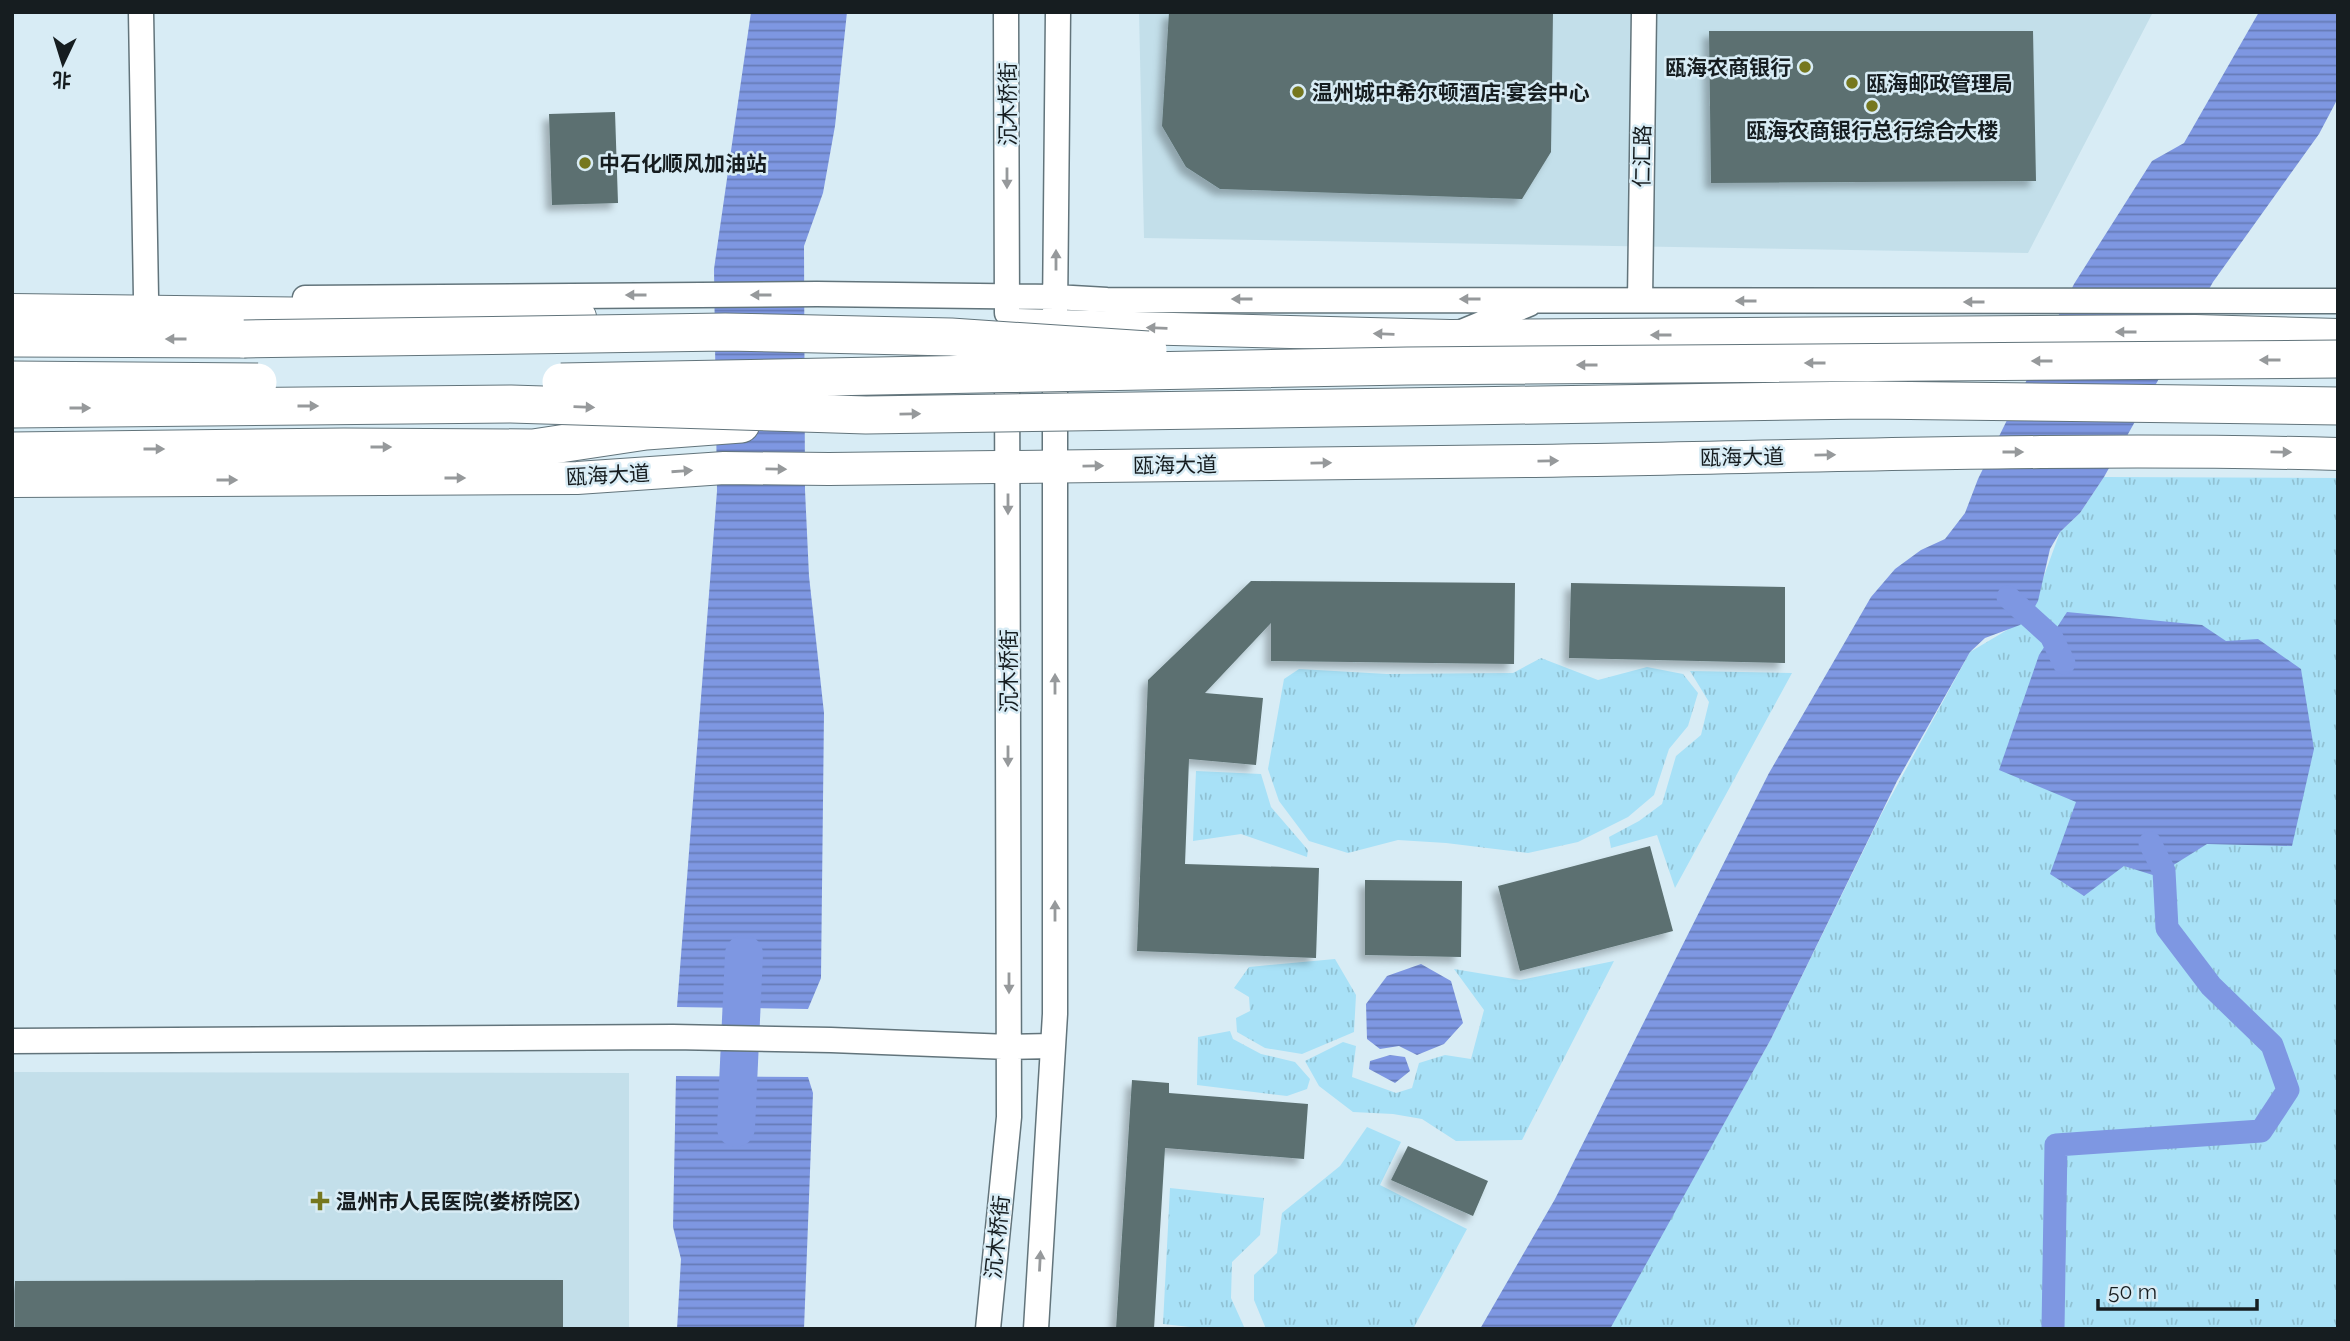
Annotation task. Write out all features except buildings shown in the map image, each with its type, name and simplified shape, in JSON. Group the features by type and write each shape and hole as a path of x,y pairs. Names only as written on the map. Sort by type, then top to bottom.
{"highway":[{"path":"12,338 244,339 725,332 951,337 1407,366"},
{"path":"12,380 494,384 1407,366 2338,359"},
{"path":"12,409 511,404 866,415 1868,400 2338,406"},
{"path":"12,451 533,448 646,431 866,415"}],"main road":[{"path":"12,310 732,319 824,307 1007,310 1450,336 2047,332 2194,317 2338,335"},
{"name":"瓯海大道","path":"12,481 577,478 724,468 1535,461 1944,453 2224,451 2338,454"}],"street":[{"path":"141,12 146,297"},
{"name":"沉木桥街","path":"988,1329 1009,1117 1006,12"},
{"name":"沉木桥街","path":"1036,1329 1055,1014 1055,311 1058,12"},
{"name":"仁汇路","path":"1640,300 1644,12"},
{"path":"12,296 330,298 704,295 824,307"},
{"path":"1055,311 1107,300 2067,302 2194,317 2338,301"},
{"path":"1450,336 1539,300"},
{"path":"12,1041 673,1037 1052,1046"}],"shaded area":[{"path":"1139,12 2153,12 2028,253 1144,238"},
{"name":"温州市人民医院(娄桥院区)","path":"12,1072 629,1073 629,1329 12,1329"}],"green space":[{"path":"2104,477 2338,478 2338,1329 1609,1329 1771,1039 1882,813 1970,652 2029,617 2060,532 2080,513"},
{"path":"1541,658 1598,680 1647,667 1683,674 1698,693 1688,726 1669,749 1654,795 1628,817 1578,842 1528,853 1398,840 1348,853 1309,841 1279,801 1268,769 1284,679 1299,669 1387,674 1513,673"},
{"path":"1690,671 1792,673 1675,888 1657,835 1611,848 1609,837 1639,821 1662,804 1676,756 1701,735 1709,702"},
{"path":"1196,771 1261,774 1271,807 1308,850 1307,857 1241,834 1193,841"},
{"path":"1335,959 1356,995 1354,1032 1302,1054 1265,1048 1237,1032 1236,1018 1250,1011 1249,997 1234,988 1249,967"},
{"path":"1614,961 1522,1140 1456,1141 1422,1119 1353,1112 1319,1086 1305,1061 1343,1042 1356,1046 1352,1077 1396,1093 1412,1088 1419,1063 1445,1055 1471,1059 1484,1010 1454,969 1520,980"},
{"path":"1230,1031 1233,1039 1261,1054 1295,1062 1310,1079 1307,1089 1287,1096 1197,1085 1198,1037"},
{"path":"1367,1127 1401,1142 1380,1185 1467,1229 1413,1329 1266,1329 1254,1300 1254,1275 1277,1253 1282,1213 1340,1166"},
{"path":"1170,1188 1264,1198 1260,1235 1232,1262 1231,1298 1245,1329 1208,1329 1163,1324"}],"water":[{"path":"751,12 847,12 835,126 823,193 804,246 805,490 809,576 824,713 821,978 808,1009 677,1007 717,491 714,269"},
{"path":"2259,12 2338,12 2338,98 2319,134 2213,282 2104,477 2080,513 2060,532 2050,549 2038,601 2029,617 2020,625 1985,638 1970,652 1897,781 1771,1039 1610,1329 1480,1329 1555,1199 1769,773 1871,597 1895,569 1921,550 1945,539 1965,513 1978,479 2074,284 2152,161 2184,143"},
{"path":"2067,612 2202,625 2226,641 2258,639 2301,669 2314,749 2292,846 2207,844 2156,876 2124,866 2084,896 2050,874 2076,802 1999,770 2039,655"},
{"path":"1421,964 1451,981 1463,1023 1444,1044 1417,1055 1399,1046 1380,1049 1367,1039 1366,1004 1387,976"},
{"path":"1390,1055 1405,1057 1410,1071 1395,1083 1369,1069 1370,1061"},
{"path":"676,1076 808,1077 813,1093 804,1329 677,1329 681,1259 673,1227"}],"waterway":[{"path":"2008,597 2051,636 2064,663"},
{"path":"2053,1329 2056,1145 2261,1131 2288,1090 2272,1045 2211,986 2167,928 2164,871 2150,843"},
{"path":"736,1128 744,954"}],"place":[{"name":"瓯海农商银行","path":"1805,67"},
{"name":"瓯海邮政管理局","path":"1852,83"},
{"name":"温州城中希尔顿酒店·宴会中心","path":"1298,92"},
{"name":"瓯海农商银行总行综合大楼","path":"1872,106"},
{"name":"中石化顺风加油站","path":"585,163"},
{"name":"温州市人民医院(娄桥院区)","path":"320,1201"}]}
